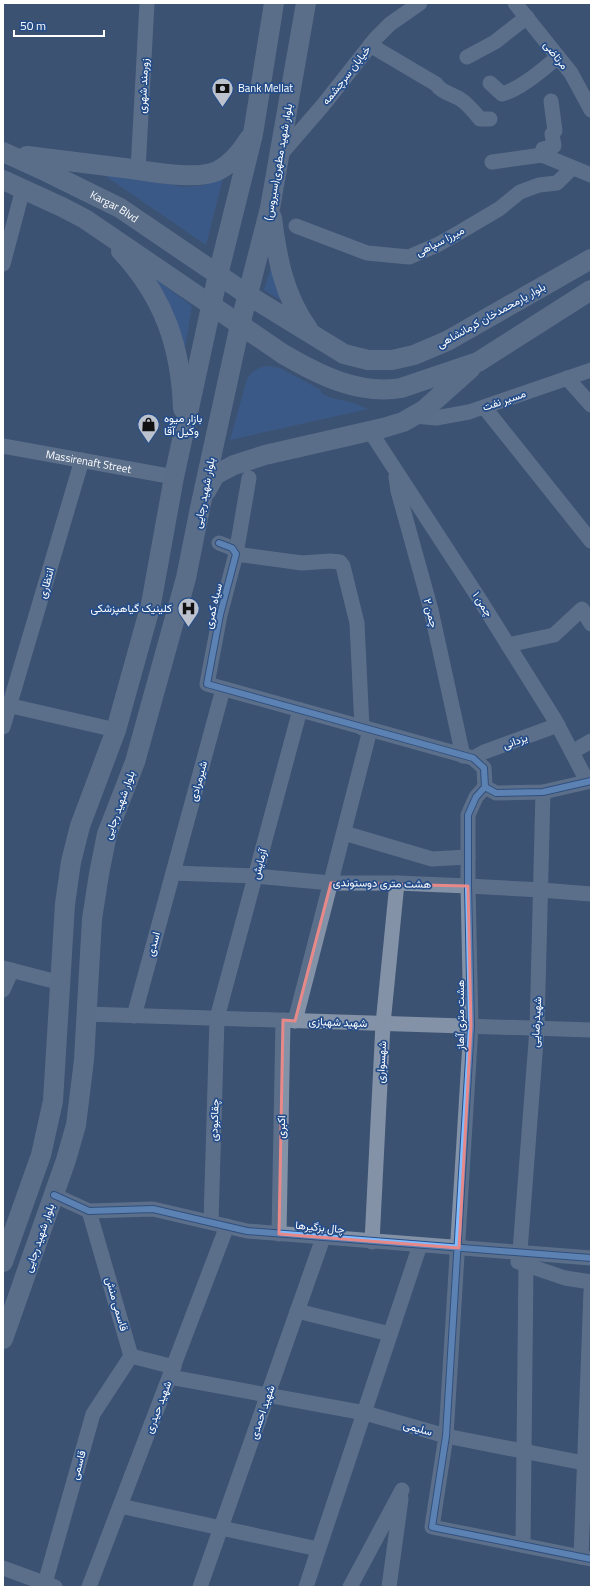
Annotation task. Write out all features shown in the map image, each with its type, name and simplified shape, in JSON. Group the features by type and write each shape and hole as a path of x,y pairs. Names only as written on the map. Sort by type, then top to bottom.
{"main road":[{"path":"3,1262 34,1175 48,1129 53,1101 68,880 83,817 116,730 151,604 174,477 218,275 253,134 274,3"},
{"name":"بلوار شهید مطهری(سیروس)","path":"248,295 270,208 306,3"},
{"path":"5,153 138,170 206,175 217,171 228,164 239,154 253,134"},
{"name":"Kargar Blvd","path":"5,153 120,208 218,275"},
{"path":"3,180 85,219 282,354 315,371 347,384 369,390 389,390 401,388 478,362"},
{"path":"107,233 117,233 124,229 126,220 120,208"},
{"path":"270,208 278,259 288,293 297,313 312,334"},
{"path":"85,219 129,260 144,279 158,302 169,329 177,357 182,393 183,436"},
{"name":"بلوار یارمحمدخان کرمانشاهی","path":"218,275 344,354 368,360 392,360 414,355 447,341 591,259"},
{"path":"200,508 210,483 215,475 224,469 265,455 394,425 414,416 478,362 591,290"},
{"name":"بلوار شهید رجایی","path":"3,1354 5,1335 54,1195 76,1125 84,1060 92,919 98,874 110,826 136,762 186,578 240,325 248,295"},
{"path":"83,817 110,826"}],"street":[{"name":"زورمند شهری","path":"138,170 147,3"},
{"name":"خیابان سرچشمه","path":"280,156 324,104 370,45 390,24 420,3"},
{"name":"مرتاضی","path":"515,3 571,73 591,110"},
{"path":"468,57 495,42 527,17"},
{"path":"370,45 436,84 438,88 460,99 469,106 480,119 490,119"},
{"path":"490,82 502,94 506,93 527,80 558,57"},
{"path":"542,155 543,149 554,146 552,134 555,131 551,101"},
{"path":"492,162 542,155 591,175"},
{"name":"میرزا سپاهی","path":"296,226 367,253 409,257 437,245 460,232 500,208 520,192 539,185 557,183 572,168"},
{"path":"3,264 23,189"},
{"name":"مسیر نفت","path":"414,416 436,418 453,416 484,407 591,370"},
{"path":"567,378 591,406"},
{"path":"484,407 591,541"},
{"name":"چمن ۱","path":"370,431 508,645 558,726 589,781"},
{"name":"Massirenaft Street","path":"3,446 174,477"},
{"name":"انتظاری","path":"3,727 6,705 82,460"},
{"name":"چمن ۲","path":"395,471 398,491 431,610 468,757"},
{"name":"سیاه کمری","path":"223,689 207,684 220,615 236,554 249,478"},
{"path":"219,543 232,548 236,554 302,564 330,561 340,562 343,566 357,623 366,729"},
{"path":"508,645 554,634 582,609 591,624"},
{"path":"223,689 468,757 484,768 485,787 496,793 543,792 589,781"},
{"name":"شیرمرادی","path":"173,873 223,689"},
{"path":"6,705 116,730"},
{"name":"آزمایش","path":"217,1018 300,710"},
{"name":"یزدانی","path":"468,757 558,726"},
{"name":"اکبری","path":"279,1234 289,1020 331,883 344,833 366,729"},
{"path":"572,752 591,741"},
{"name":"هشت متری آهاز","path":"485,787 476,797 468,815 468,886 472,1026 446,1436 432,1527 523,1545"},
{"name":"شهیدرضایی","path":"523,1545 523,1258 537,1028 543,792"},
{"path":"344,833 432,859 468,857"},
{"name":"هشت متری دوستوندی","path":"173,873 255,876 331,883 398,883 591,894"},
{"name":"اسدی","path":"134,1016 173,873"},
{"name":"شهسواری","path":"372,1242 383,1024 398,883"},
{"path":"3,990 7,969 61,982"},
{"name":"شهید شهبازی","path":"86,1014 591,1030"},
{"name":"چقاکبودی","path":"211,1222 217,1018"},
{"name":"چال بزگیرها","path":"54,1195 90,1211 153,1209 247,1231 483,1250 523,1258 591,1258"},
{"name":"قاسمی منش","path":"90,1211 132,1356"},
{"name":"شهید حیدری","path":"89,1587 227,1226"},
{"name":"شهید احمدی","path":"200,1587 323,1238"},
{"path":"306,1587 420,1245"},
{"name":"چال بزگیرها","path":"523,1258 565,1278 591,1282"},
{"path":"523,1545 586,1558 591,1291"},
{"path":"297,1312 390,1334"},
{"path":"132,1356 172,1372"},
{"name":"قاسمی","path":"50,1585 93,1414 132,1356"},
{"name":"سلیمی","path":"172,1372 268,1396 365,1413 446,1436 588,1465"},
{"path":"350,1587 402,1490 389,1587"},
{"path":"120,1506 318,1549"},
{"path":"3,1568 50,1585"}],"highlighted area":[{"path":"331,883 468,886 471,1026 459,1248 279,1234 283,1020 295,1021"}],"shaded area":[{"path":"101,173 185,187 205,185 223,178 206,245"},
{"path":"272,264 282,301 264,290"},
{"path":"153,277 192,306 185,348"},
{"path":"266,366 280,368 319,389 324,395 331,398 350,402 368,409 230,440 247,379 255,370"}],"cycle path":[{"path":"219,543 232,548 236,554 220,615 207,684 473,758 484,768 485,787 496,793 543,792 591,781"},
{"path":"485,787 476,797 468,815 471,1026 446,1436 432,1527 591,1559"},
{"path":"54,1195 89,1211 153,1209 247,1231 591,1258"}],"place":[{"name":"Bank Mellat","path":"222,108"},
{"name":"بازار میوه وکیل آقا","path":"149,444"},
{"name":"کلینیک گیاهپزشکی","path":"188,628"}]}
